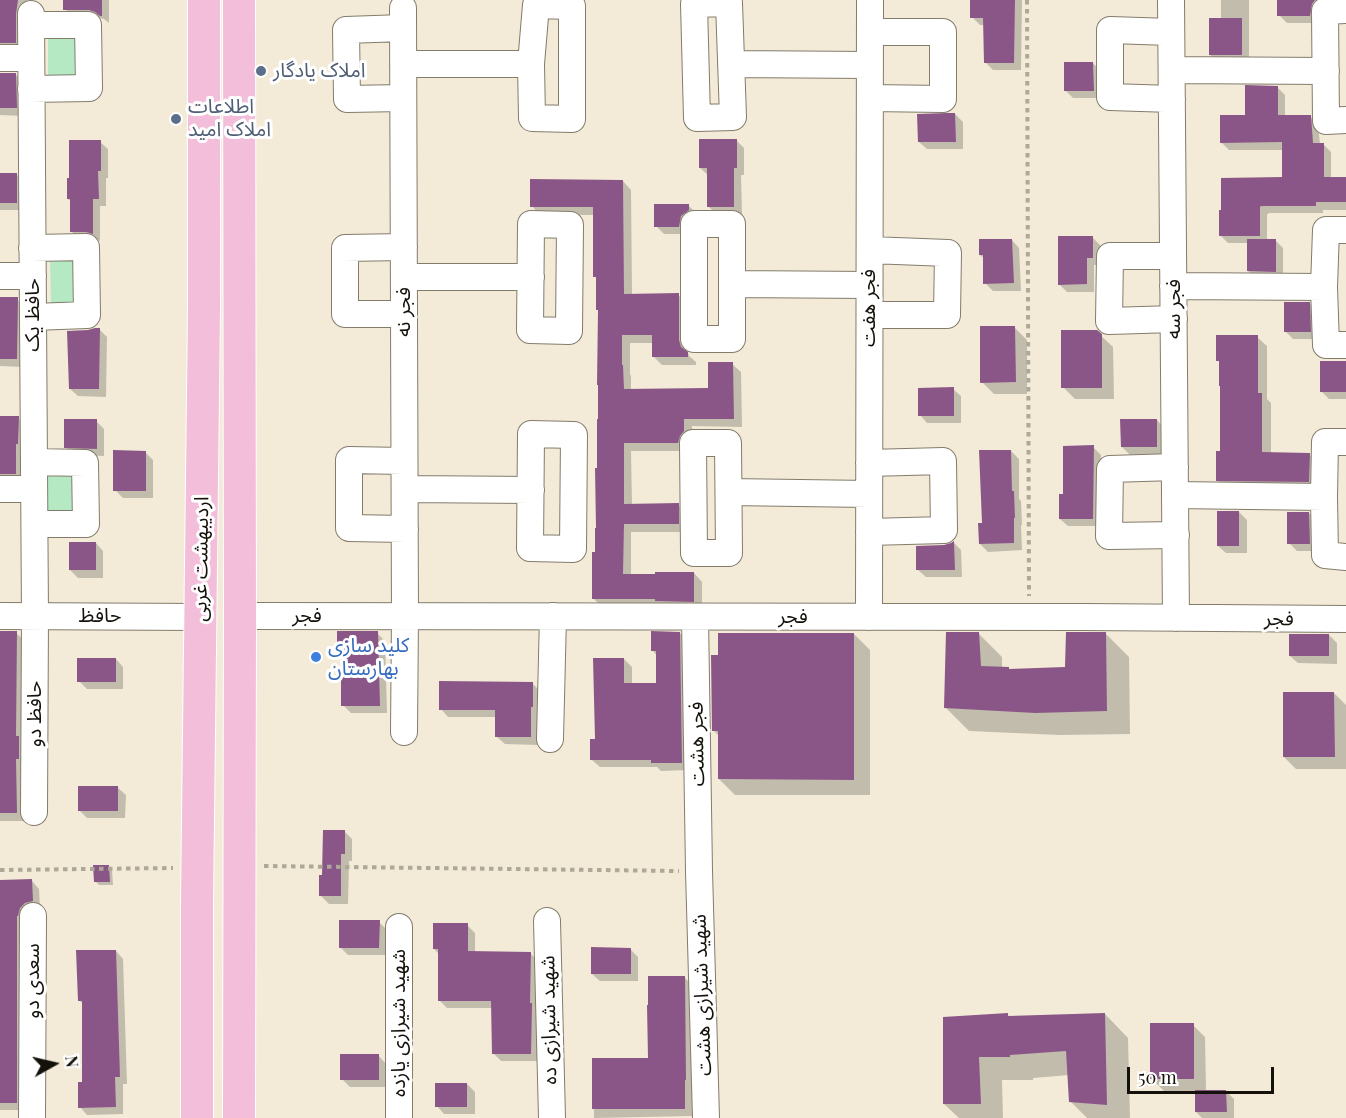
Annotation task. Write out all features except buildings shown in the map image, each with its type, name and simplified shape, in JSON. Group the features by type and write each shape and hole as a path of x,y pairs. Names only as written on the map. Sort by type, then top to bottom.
{"main road":[{"name":"اردیبهشت غربی","path":"197,1118 204,321 204,0"},
{"name":"اردیبهشت غربی","path":"238,1118 239,0"}],"street":[{"name":"فجر هفت","path":"869,617 870,0"},
{"name":"فجر سه","path":"1171,0 1176,618"},
{"path":"1346,10 1325,11 1326,121 1346,120"},
{"name":"فجر نه","path":"403,98 348,99 346,30 403,18 404,732"},
{"name":"حافظ یک","path":"31,88 90,88 88,25 31,20 31,88 32,248 35,524 35,616"},
{"path":"1172,32 1110,30 1110,96 1172,99"},
{"path":"870,32 943,32 943,99 870,98"},
{"path":"0,58 31,58"},
{"path":"403,64 531,64"},
{"path":"731,64 870,65"},
{"path":"1172,70 1326,71"},
{"path":"1346,230 1326,230 1324,287 1326,345 1346,345"},
{"path":"32,248 86,247 87,304 87,315 33,317"},
{"path":"404,247 345,248 345,314 404,314"},
{"path":"870,250 948,253 947,315 870,315"},
{"path":"1173,256 1110,256 1110,321 1174,319"},
{"path":"0,276 33,276"},
{"path":"404,277 531,277"},
{"path":"732,285 869,285"},
{"path":"1173,286 1324,287"},
{"path":"1346,442 1325,442 1324,497 1325,555 1346,557"},
{"path":"404,461 348,460 349,528 405,529"},
{"path":"869,463 943,460 944,530 869,532"},
{"path":"34,462 85,463 86,473 86,524 35,524"},
{"path":"1175,467 1110,469 1109,536 1176,535"},
{"path":"0,489 34,489"},
{"path":"405,489 531,490"},
{"path":"729,492 869,494"},
{"path":"1175,495 1324,497"},
{"name":"حافظ","path":"0,616 201,617"},
{"name":"حافظ دو","path":"34,812 35,616"},
{"name":"فجر","path":"240,616 1346,619"},
{"path":"550,739 554,616"},
{"name":"فجر هشت","path":"695,617 699,871"},
{"name":"شهید شیرازی هشت","path":"699,871 706,1118"},
{"name":"سعدی دو","path":"32,1118 33,916"},
{"name":"شهید شیرازی ده","path":"547,921 552,1118"},
{"name":"شهید شیرازی یازده","path":"399,927 399,1118"}],"path":[{"path":"1027,0 1029,617"},
{"path":"239,866 699,871"},
{"path":"0,870 198,868"}],"green space":[{"path":"48,32 79,32 80,83 48,83"},
{"path":"81,256 82,306 51,307 50,257"},
{"path":"48,468 81,469 80,518 47,517"}],"place":[{"name":"املاک یادگار","path":"261,71"},
{"name":"اطلاعات املاک امید","path":"176,119"},
{"name":"کلید سازی بهارستان","path":"316,657"}]}
